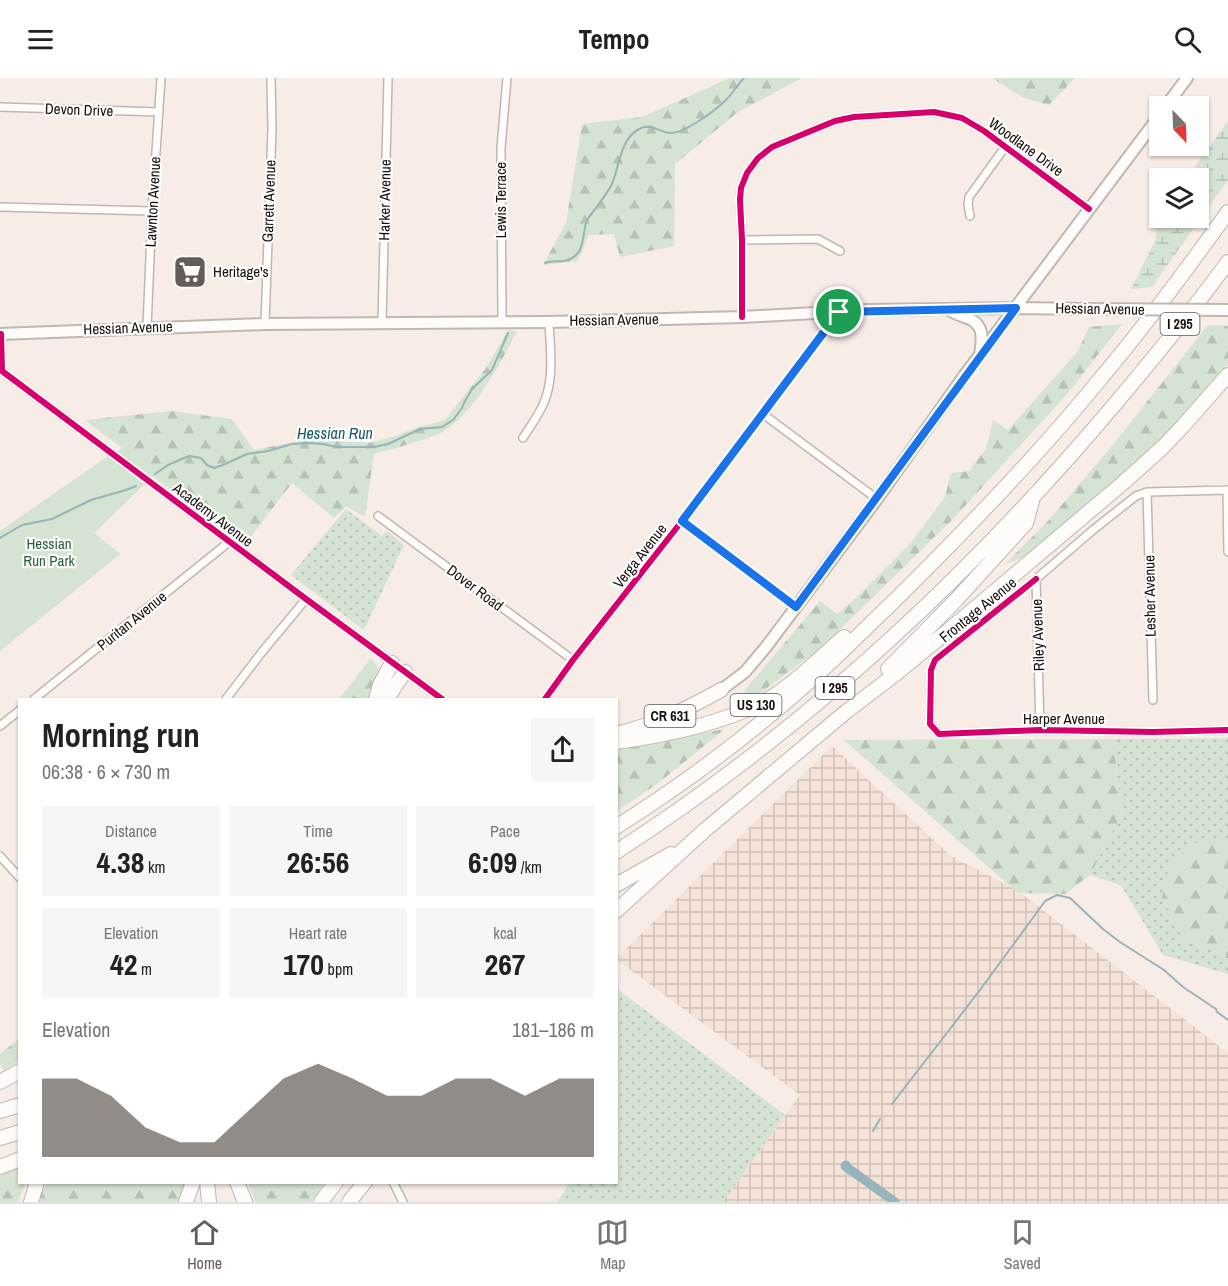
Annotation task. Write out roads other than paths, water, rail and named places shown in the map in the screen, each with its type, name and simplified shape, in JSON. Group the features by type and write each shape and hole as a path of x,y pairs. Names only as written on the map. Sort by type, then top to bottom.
{"highway":[{"name":"I 295","path":"618,826 704,767 822,671 984,510 1051,438 1100,380 1228,212"},
{"name":"I 295","path":"618,851 678,811 813,707 936,597 1032,499 1085,439 1131,386 1228,262"},
{"path":"618,909 705,830 847,711 949,630 1140,468 1183,426 1228,375"},
{"path":"847,711 924,634 1026,523 1032,499"},
{"name":"US 130","path":"618,742 685,729 754,706 787,687 854,628 872,622"},
{"path":"376,698 380,685 392,663"},
{"path":"388,698 405,672"},
{"name":"CR 631","path":"618,733 650,725 721,690"},
{"path":"618,884 665,857 705,830"},
{"path":"0,1082 18,1072"},
{"path":"0,1111 18,1106"},
{"path":"0,1138 18,1133"},
{"path":"0,1167 18,1160"},
{"path":"31,1202 36,1184"},
{"path":"186,1202 191,1184"},
{"path":"207,1184 209,1202"},
{"path":"238,1184 244,1202"},
{"path":"321,1202 334,1184"},
{"path":"349,1202 363,1184"}],"main road":[{"path":"1174,96 1187,78"},
{"name":"CR 631","path":"721,690 745,672 796,607 1149,130"},
{"name":"Hessian Avenue","path":"0,334 147,327 549,322 948,309 1228,310"},
{"path":"948,309 980,326 982,333 979,357"}],"street":[{"name":"Lawnton Avenue","path":"147,327 161,78"},
{"name":"Garrett Avenue","path":"264,324 272,129 271,78"},
{"name":"Harker Avenue","path":"382,323 388,78"},
{"name":"Lewis Terrace","path":"502,322 501,148 507,78"},
{"name":"Devon Drive","path":"0,107 159,112"},
{"name":"Woodlane Drive","path":"742,317 741,188 747,173 754,162 772,147 828,123 854,117 934,112 962,118 984,131 1089,209"},
{"path":"970,216 969,197 1005,147"},
{"path":"0,207 152,211"},
{"path":"742,240 818,239 840,252"},
{"name":"Verga Avenue","path":"545,698 682,521 839,312"},
{"path":"524,438 546,399 549,387 549,322"},
{"name":"Academy Avenue","path":"0,334 2,371 441,698"},
{"path":"763,414 877,499"},
{"path":"1147,492 1227,490 1228,552"},
{"name":"Riley Avenue","path":"1040,730 1036,579 1136,496 1147,492"},
{"name":"Lesher Avenue","path":"1147,492 1153,700"},
{"name":"Dover Road","path":"378,516 573,660"},
{"path":"682,521 796,607"},
{"name":"Puritan Avenue","path":"35,698 230,542"},
{"name":"Frontage Avenue","path":"939,734 930,724 931,670 935,660 1036,579"},
{"path":"227,698 306,599"},
{"path":"0,726 18,712"},
{"name":"Harper Avenue","path":"939,734 1040,730 1153,732 1228,730"},
{"path":"0,856 18,876"},
{"path":"394,1184 403,1202"}],"waterway":[{"name":"Hessian Run","path":"545,263 564,261 576,255 580,250 587,220 611,186 621,154 632,134 643,127 651,127 667,133 684,129 721,104 744,78"},
{"name":"Hessian Run","path":"155,474 168,465 189,456 201,458 207,465 214,468 247,454 292,444 374,447 388,444 420,429 442,427 453,420 472,389 492,370 508,333"},
{"name":"Hessian Run","path":"0,538 22,525 52,519 91,500 136,486"},
{"path":"892,1104 1045,901 1057,895 1070,898 1103,929 1164,970 1228,1020"},
{"path":"873,1131 880,1119"},
{"path":"846,1165 895,1202"}],"place":[{"name":"Heritage's","path":"190,272"}],"park label":[{"name":"Hessian Run Park","path":"49,552"}]}
